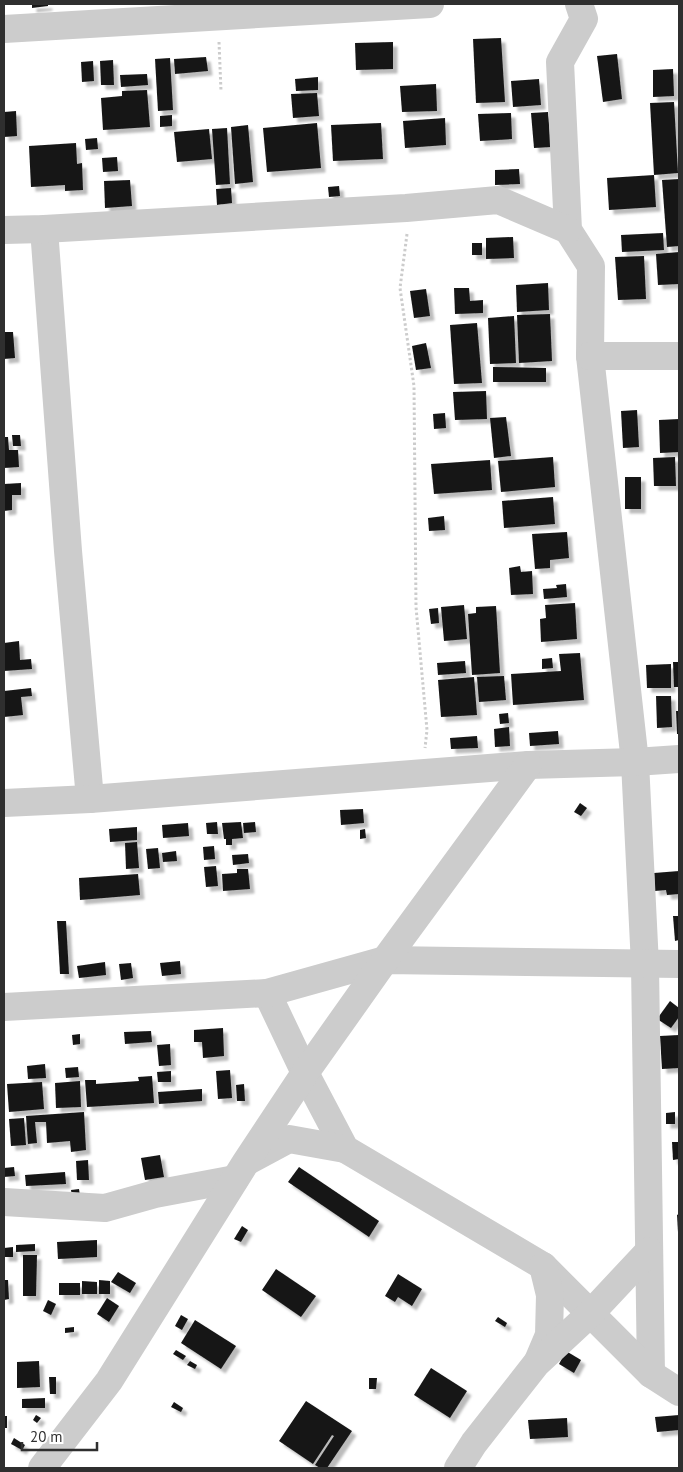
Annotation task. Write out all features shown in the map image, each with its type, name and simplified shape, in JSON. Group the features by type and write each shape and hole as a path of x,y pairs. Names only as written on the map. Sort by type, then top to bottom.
{"street":[{"path":"4,29 430,4"},
{"path":"579,4 584,19 560,62 568,230 591,266 590,356 635,762 644,965 651,1374"},
{"path":"4,230 406,208 498,200 568,230"},
{"path":"44,229 68,551 90,799"},
{"path":"590,356 679,356"},
{"path":"4,803 90,799 528,765 679,759"},
{"path":"42,1468 109,1381 240,1170 305,1074 385,960 528,765"},
{"path":"4,1006 267,993 385,960 679,964"},
{"path":"267,993 305,1074 345,1149"},
{"path":"4,1202 105,1208 240,1170 289,1139 345,1149 544,1266 651,1374 679,1392"},
{"path":"458,1468 474,1443 536,1364 591,1313 649,1251"},
{"path":"536,1364 549,1336 550,1295 544,1266"}],"path":[{"path":"218,16 221,91"},
{"path":"406,208 408,228 400,288 414,386 416,607 427,730 422,773"}],"building":[{"path":"32,4 48,4 48,6 32,8"},
{"path":"501,38 505,102 476,103 473,39"},
{"path":"393,42 393,69 356,70 355,43"},
{"path":"617,54 622,99 603,102 597,56"},
{"path":"206,57 208,71 175,74 174,59"},
{"path":"170,58 173,110 158,111 155,59"},
{"path":"113,60 114,85 101,85 100,61"},
{"path":"93,61 94,81 82,82 81,62"},
{"path":"673,69 674,96 653,97 653,70"},
{"path":"147,74 148,85 121,87 120,75"},
{"path":"318,77 318,90 296,91 295,79"},
{"path":"539,79 541,105 513,107 511,81"},
{"path":"436,84 437,111 402,112 400,86"},
{"path":"147,90 150,127 103,130 101,98 122,96 122,91"},
{"path":"317,93 319,116 293,118 291,94"},
{"path":"674,102 678,173 654,175 650,103"},
{"path":"16,111 17,136 4,137 4,112"},
{"path":"548,112 551,147 534,148 531,113"},
{"path":"511,113 512,139 480,141 478,114"},
{"path":"172,115 172,126 160,127 160,116"},
{"path":"445,118 446,145 405,148 403,121"},
{"path":"317,123 321,168 267,172 263,128"},
{"path":"381,123 383,159 333,161 331,125"},
{"path":"248,125 253,182 235,184 231,127"},
{"path":"227,128 230,184 216,185 212,129"},
{"path":"209,129 212,159 177,162 174,132"},
{"path":"97,138 98,149 86,150 85,139"},
{"path":"76,143 77,164 82,163 83,190 65,191 65,185 31,187 29,146"},
{"path":"117,157 118,171 103,172 102,158"},
{"path":"519,169 520,184 495,185 495,170"},
{"path":"654,175 656,207 609,210 607,178"},
{"path":"679,179 679,246 667,247 662,180"},
{"path":"130,180 132,206 105,208 104,181"},
{"path":"339,186 340,196 329,197 328,187"},
{"path":"231,188 232,203 217,205 216,189"},
{"path":"663,233 664,250 622,252 621,235"},
{"path":"513,237 514,258 486,259 486,238"},
{"path":"472,243 482,243 482,255 472,255"},
{"path":"679,252 679,284 658,285 656,254"},
{"path":"644,256 646,299 618,300 615,257"},
{"path":"548,283 549,310 517,312 516,285"},
{"path":"454,288 469,288 470,301 483,300 483,313 455,314"},
{"path":"426,289 430,316 414,318 410,291"},
{"path":"550,314 552,361 519,363 517,315"},
{"path":"514,316 516,363 490,364 488,318"},
{"path":"477,323 482,383 454,384 450,325"},
{"path":"4,332 13,332 15,358 4,359"},
{"path":"426,343 431,368 416,370 412,346"},
{"path":"493,367 546,368 546,382 493,382"},
{"path":"486,391 487,419 455,420 453,392"},
{"path":"637,410 639,447 623,448 621,411"},
{"path":"445,413 446,428 434,429 433,414"},
{"path":"506,417 511,456 494,458 490,418"},
{"path":"679,419 679,452 660,453 659,420"},
{"path":"12,435 20,435 21,446 13,446"},
{"path":"4,437 8,437 9,450 18,450 19,467 4,468"},
{"path":"553,457 555,487 501,492 498,461"},
{"path":"675,457 676,486 654,486 653,458"},
{"path":"490,460 492,490 434,494 431,464"},
{"path":"625,477 641,477 641,509 625,509"},
{"path":"21,483 21,495 12,495 12,510 4,511 4,484"},
{"path":"553,497 555,524 504,528 502,501"},
{"path":"444,516 445,530 429,531 428,518"},
{"path":"567,532 569,558 550,560 550,568 535,569 532,534"},
{"path":"520,566 521,572 532,571 533,594 511,595 509,568"},
{"path":"566,584 567,597 544,599 543,589 557,588 556,585"},
{"path":"575,603 577,639 541,642 540,619 546,618 545,605"},
{"path":"464,605 467,639 444,641 441,607"},
{"path":"496,606 500,673 472,675 468,614 476,613 476,607"},
{"path":"438,608 439,623 431,624 429,609"},
{"path":"19,641 20,660 31,659 32,669 4,671 4,643"},
{"path":"580,653 584,700 513,705 511,674 561,671 559,654"},
{"path":"552,658 553,668 542,669 542,659"},
{"path":"465,661 466,673 438,675 437,663"},
{"path":"673,662 679,662 679,687 674,687"},
{"path":"671,664 671,688 647,688 646,665"},
{"path":"504,676 506,700 479,702 477,677"},
{"path":"474,677 477,715 441,717 438,680"},
{"path":"31,688 32,696 21,697 23,715 4,717 4,691"},
{"path":"656,696 671,696 672,727 657,728"},
{"path":"676,711 679,711 679,734 677,734"},
{"path":"508,713 509,723 500,724 499,714"},
{"path":"509,727 510,746 495,747 494,729"},
{"path":"558,731 559,744 530,746 529,733"},
{"path":"477,736 478,748 451,749 450,738"},
{"path":"580,803 587,808 581,816 574,812"},
{"path":"363,809 364,823 341,825 340,810"},
{"path":"217,822 218,834 207,834 206,823"},
{"path":"241,822 243,838 232,839 232,845 226,845 222,823"},
{"path":"255,822 256,832 244,833 243,823"},
{"path":"188,823 189,836 163,838 162,825"},
{"path":"137,827 137,840 110,842 109,829"},
{"path":"365,829 366,838 360,839 360,830"},
{"path":"137,842 139,868 126,869 125,843"},
{"path":"214,846 215,859 204,860 203,847"},
{"path":"158,848 160,868 148,869 146,849"},
{"path":"176,851 177,861 163,862 162,853"},
{"path":"248,854 249,863 233,865 232,855"},
{"path":"216,866 218,886 206,887 204,867"},
{"path":"237,869 248,869 250,889 223,891 222,874 237,873"},
{"path":"679,871 679,894 667,895 666,890 655,891 654,873"},
{"path":"138,874 140,895 80,900 79,878"},
{"path":"673,916 679,916 679,940 675,941"},
{"path":"57,921 66,921 69,974 60,974"},
{"path":"180,961 181,974 162,976 160,963"},
{"path":"105,962 106,975 79,978 77,966"},
{"path":"131,963 133,978 121,980 119,964"},
{"path":"670,1001 679,1008 679,1017 671,1028 657,1019"},
{"path":"223,1028 224,1056 203,1058 202,1042 194,1042 194,1030"},
{"path":"151,1031 152,1042 125,1044 124,1032"},
{"path":"80,1034 80,1044 73,1045 72,1035"},
{"path":"679,1035 679,1068 662,1069 660,1036"},
{"path":"170,1044 171,1065 159,1066 157,1045"},
{"path":"45,1064 46,1078 28,1079 27,1066"},
{"path":"78,1067 79,1077 66,1078 65,1068"},
{"path":"230,1070 232,1098 218,1099 216,1071"},
{"path":"171,1071 171,1082 158,1082 157,1072"},
{"path":"152,1076 154,1103 87,1107 85,1080 96,1080 96,1084 139,1081 138,1077"},
{"path":"80,1081 81,1107 56,1108 55,1083"},
{"path":"42,1082 44,1109 9,1112 7,1084"},
{"path":"244,1084 245,1101 237,1101 236,1085"},
{"path":"202,1089 202,1101 159,1104 158,1092"},
{"path":"84,1112 86,1150 71,1152 70,1141 47,1143 46,1122 35,1122 37,1143 28,1144 26,1116"},
{"path":"675,1112 675,1124 666,1124 666,1113"},
{"path":"24,1118 26,1145 11,1146 9,1119"},
{"path":"672,1142 679,1142 679,1159 673,1160"},
{"path":"160,1155 164,1177 145,1180 141,1158"},
{"path":"88,1160 89,1180 77,1180 76,1161"},
{"path":"14,1167 15,1176 4,1177 4,1168"},
{"path":"299,1167 379,1221 369,1237 288,1182"},
{"path":"65,1172 66,1184 26,1186 25,1175"},
{"path":"79,1189 81,1202 73,1203 71,1190"},
{"path":"679,1214 679,1231 678,1232 677,1215"},
{"path":"242,1226 248,1230 241,1242 234,1239"},
{"path":"97,1240 97,1257 58,1259 57,1242"},
{"path":"35,1244 35,1251 16,1252 16,1245"},
{"path":"13,1247 13,1257 4,1257 4,1248"},
{"path":"23,1255 37,1255 36,1296 23,1296"},
{"path":"276,1269 316,1296 301,1317 262,1290"},
{"path":"118,1272 136,1283 130,1293 111,1282"},
{"path":"398,1274 422,1289 412,1306 398,1297 395,1302 385,1296"},
{"path":"4,1280 8,1280 9,1299 4,1300"},
{"path":"99,1280 110,1281 110,1294 99,1294"},
{"path":"82,1281 97,1282 97,1294 82,1294"},
{"path":"59,1283 80,1283 80,1295 59,1295"},
{"path":"107,1298 119,1306 109,1322 97,1314"},
{"path":"48,1300 56,1304 51,1315 43,1311"},
{"path":"181,1315 188,1319 182,1330 175,1326"},
{"path":"498,1317 507,1323 505,1327 495,1321"},
{"path":"195,1320 236,1346 221,1369 181,1343"},
{"path":"74,1327 74,1332 65,1333 65,1328"},
{"path":"176,1350 186,1356 183,1360 173,1354"},
{"path":"566,1351 581,1360 574,1373 559,1364"},
{"path":"39,1361 40,1387 17,1388 17,1362"},
{"path":"190,1361 197,1365 195,1369 187,1365"},
{"path":"431,1368 467,1391 450,1418 414,1395"},
{"path":"49,1377 56,1377 56,1394 50,1394"},
{"path":"369,1378 377,1378 376,1389 369,1389"},
{"path":"45,1398 45,1408 22,1408 22,1399"},
{"path":"306,1401 352,1431 327,1468 320,1468 315,1465 334,1436 332,1435 313,1464 279,1441"},
{"path":"174,1402 183,1408 181,1412 171,1407"},
{"path":"36,1415 41,1418 37,1423 33,1420"},
{"path":"679,1415 679,1430 657,1432 655,1417"},
{"path":"4,1416 7,1416 7,1428 4,1428"},
{"path":"567,1418 568,1437 530,1439 528,1420"},
{"path":"14,1438 25,1445 22,1450 11,1444"}]}
